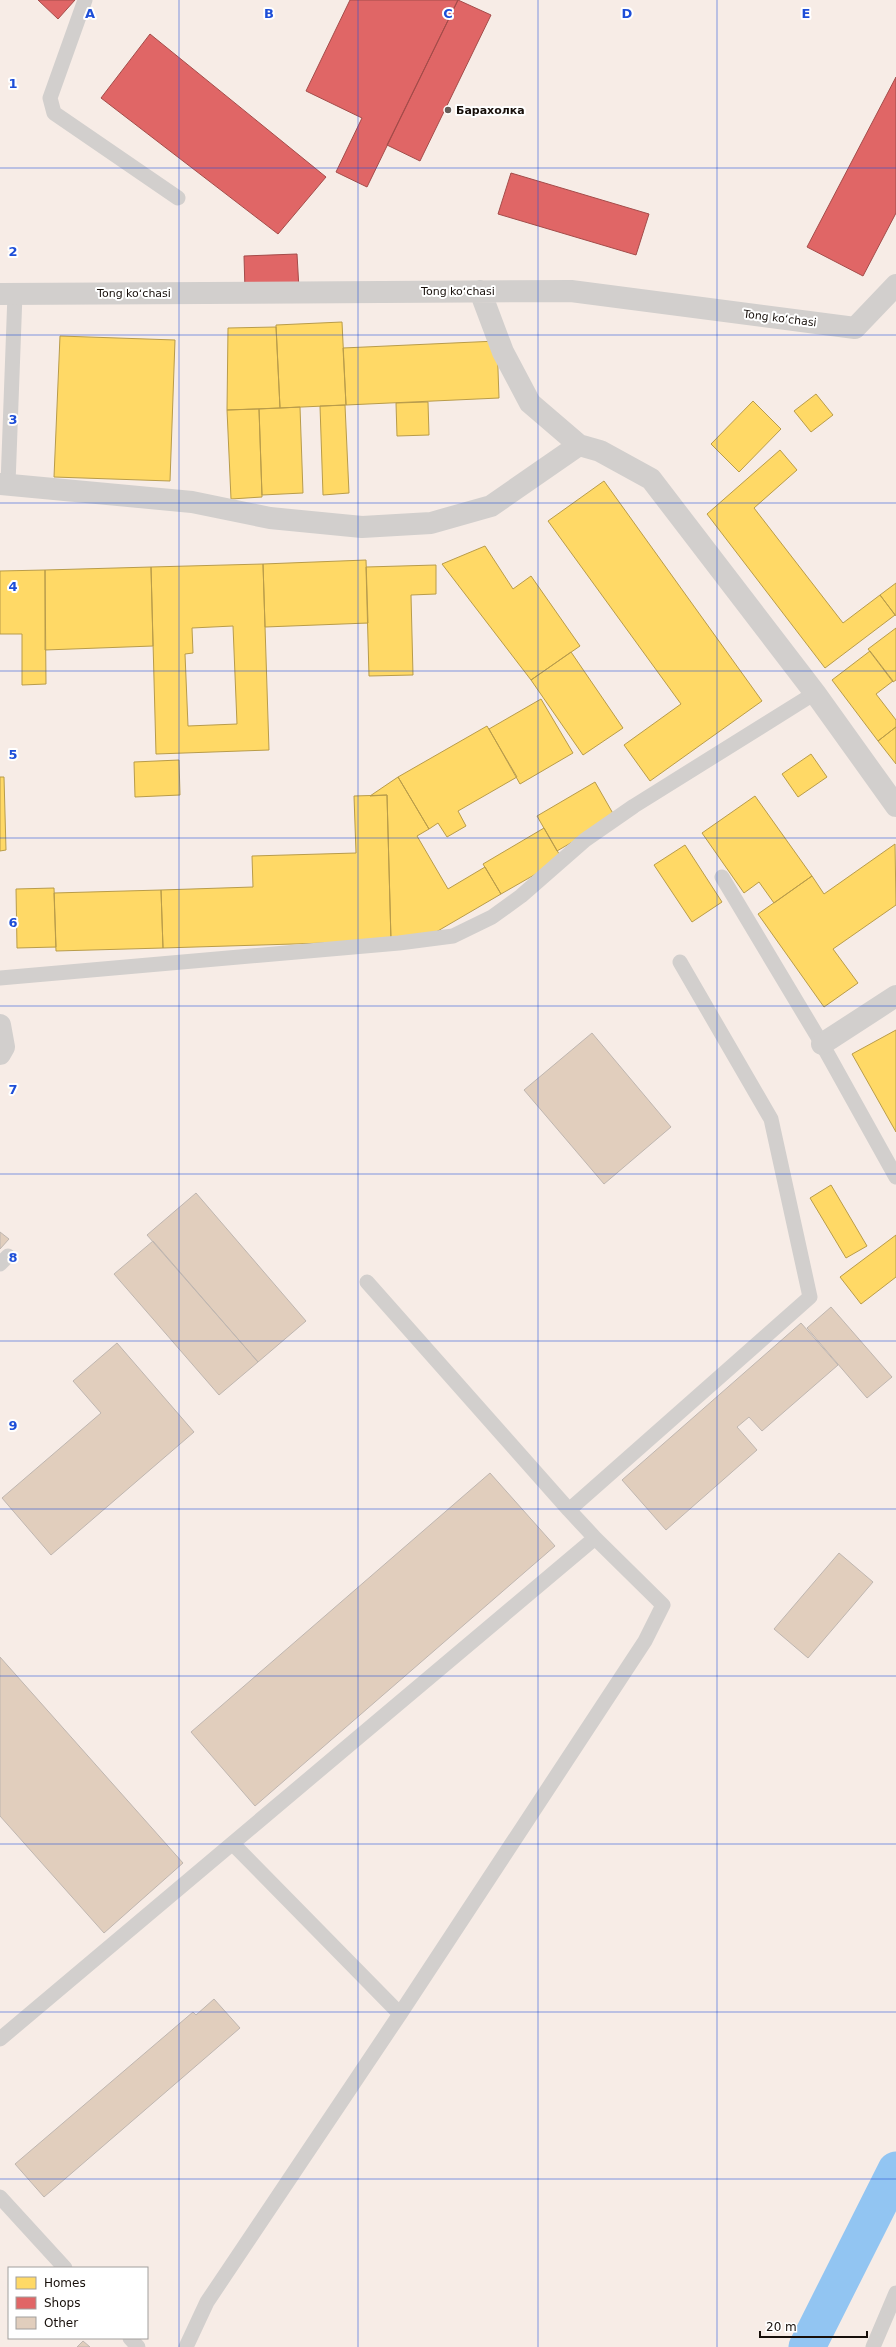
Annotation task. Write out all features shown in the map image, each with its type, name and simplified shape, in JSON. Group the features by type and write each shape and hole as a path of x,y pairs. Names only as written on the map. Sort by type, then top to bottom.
{"street":[{"name":"Tong koʻchasi","path":"8,294 571,291 855,328 896,285"},
{"path":"480,291 503,352 530,403 579,446 600,451 651,479 815,693 896,806"},
{"path":"4,484 192,502 270,518 362,527 431,523 491,506 579,446"},
{"path":"822,1044 896,996"},
{"path":"0,1026 4,1047 0,1054"}],"lane":[{"path":"85,0 50,98 54,113 178,198"},
{"path":"4,484 4,425 8,294"},
{"path":"0,978 399,943 452,936 492,917 521,896 585,840 634,806 815,693"},
{"path":"722,877 822,1044 896,1177"},
{"path":"570,1510 810,1297 771,1119 680,962"},
{"path":"186,2347 207,2302 400,2014 641,1648 663,1605 595,1538 367,1282"},
{"path":"0,2039 595,1538"},
{"path":"233,1844 400,2014"},
{"path":"0,2197 64,2267"},
{"path":"873,2347 896,2293"},
{"path":"131,2339 138,2347"}],"building: Homes":[{"path":"342,322 346,405 280,408 276,325"},
{"path":"276,327 280,408 227,410 228,328"},
{"path":"60,336 175,340 170,481 54,477"},
{"path":"497,341 499,398 346,405 343,348"},
{"path":"816,394 833,415 811,432 794,411"},
{"path":"753,401 781,429 739,472 711,444"},
{"path":"428,402 429,435 397,436 396,403"},
{"path":"345,405 349,493 323,495 320,406"},
{"path":"300,407 303,493 262,495 259,409"},
{"path":"259,409 262,497 231,499 227,410"},
{"path":"780,450 797,470 754,508 843,623 880,595 895,615 825,668 707,514"},
{"path":"604,481 762,701 650,781 624,745 681,704 548,521"},
{"path":"485,546 513,589 531,576 580,646 531,680 442,564"},
{"path":"366,560 368,623 265,627 263,564"},
{"path":"263,564 269,750 156,754 151,567","holes":["233,626 237,724 188,726 185,654 193,653 192,628"]},
{"path":"436,565 436,594 411,595 413,675 369,676 366,567"},
{"path":"151,567 153,646 45,650 45,570"},
{"path":"45,570 46,684 22,685 22,634 0,634 0,571"},
{"path":"896,583 896,616 880,595"},
{"path":"896,628 896,680 893,682 868,649"},
{"path":"870,651 893,681 876,694 896,720 896,727 878,741 832,680"},
{"path":"571,652 623,728 583,755 531,680"},
{"path":"541,699 573,753 520,784 489,729"},
{"path":"487,726 517,777 458,811 466,826 447,837 438,823 429,829 398,777"},
{"path":"896,727 896,764 878,741"},
{"path":"811,754 827,777 798,797 782,774"},
{"path":"179,760 180,795 135,797 134,762"},
{"path":"0,777 4,777 6,850 0,851"},
{"path":"398,777 429,829 417,836 448,889 485,867 501,894 436,932 391,941 387,795 370,796"},
{"path":"595,782 615,817 557,851 537,816"},
{"path":"387,795 391,941 163,948 161,890 253,887 252,856 356,853 354,796"},
{"path":"755,796 812,876 774,903 759,882 744,893 702,833"},
{"path":"544,828 562,859 501,894 483,864"},
{"path":"895,844 896,905 833,949 858,983 824,1007 758,914 812,876 824,894"},
{"path":"685,845 722,902 692,922 654,865"},
{"path":"54,888 56,947 17,948 16,889"},
{"path":"161,890 163,948 56,951 54,893"},
{"path":"896,1030 896,1132 852,1054"},
{"path":"831,1185 867,1246 846,1258 810,1198"},
{"path":"896,1235 896,1277 861,1304 840,1277"}],"building: Shops":[{"path":"38,0 75,0 58,19"},
{"path":"350,0 458,0 367,187 336,172 362,118 306,91"},
{"path":"458,0 491,15 420,161 387,145"},
{"path":"150,34 326,177 278,234 101,98"},
{"path":"896,77 896,213 863,276 807,247"},
{"path":"511,173 649,214 636,255 498,214"},
{"path":"297,254 299,289 245,290 244,256"}],"building: Other":[{"path":"592,1033 671,1127 604,1184 524,1090"},
{"path":"196,1193 306,1321 258,1362 147,1235"},
{"path":"0,1232 9,1239 0,1249"},
{"path":"153,1241 258,1362 219,1395 114,1274"},
{"path":"831,1307 892,1377 867,1398 807,1328"},
{"path":"801,1323 838,1365 762,1431 749,1417 737,1427 757,1450 666,1530 622,1480"},
{"path":"117,1343 194,1432 51,1555 2,1498 101,1413 73,1381"},
{"path":"490,1473 555,1546 255,1806 191,1732"},
{"path":"839,1553 873,1582 808,1658 774,1629"},
{"path":"0,1657 183,1863 104,1933 0,1816"},
{"path":"214,1999 240,2028 44,2197 15,2164 193,2012 196,2015"},
{"path":"83,2341 90,2347 77,2347"}],"waterway":[{"path":"807,2347 896,2170"}],"place":[{"name":"Барахолка","path":"448,110"}]}
